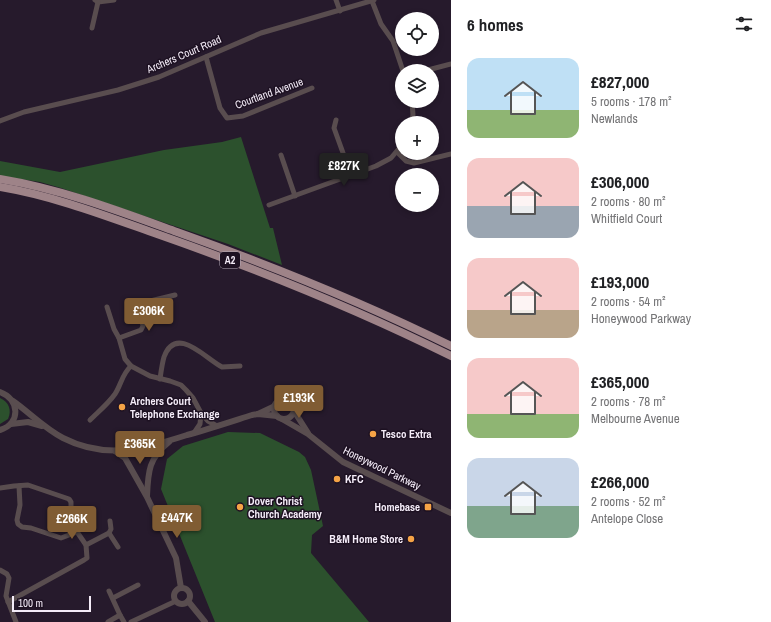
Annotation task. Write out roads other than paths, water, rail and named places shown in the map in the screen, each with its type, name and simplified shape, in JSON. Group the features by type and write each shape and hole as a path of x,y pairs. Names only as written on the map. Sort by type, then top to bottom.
{"highway":[{"name":"A2","path":"0,179 44,188 98,204 253,260 357,301 451,346"},
{"name":"A2","path":"0,187 19,190 94,212 263,273 355,310 451,356"}],"street":[{"path":"92,28 97,1 114,0"},
{"path":"336,0 340,11"},
{"path":"373,0 381,24 393,41 401,64"},
{"name":"Archers Court Road","path":"0,120 24,112 118,90 159,77 261,33 340,11 373,0"},
{"name":"Courtland Avenue","path":"206,57 220,108 227,118 243,116 312,88"},
{"path":"439,67 451,64"},
{"path":"336,120 334,128 351,175"},
{"path":"269,205 384,162 395,154"},
{"path":"439,157 451,154"},
{"path":"282,155 295,196"},
{"path":"405,160 414,163 426,160"},
{"path":"119,338 141,330 143,326 138,304 175,295"},
{"path":"108,307 125,359 131,366 141,372 176,383 186,390 193,398 200,413 208,421 217,426"},
{"path":"160,379 166,354 169,349 178,344 187,344 222,367 240,366"},
{"path":"90,420 114,395 123,376 131,366"},
{"name":"Honeywood Parkway","path":"0,392 10,397 45,427 70,442 82,446 115,451 140,449 258,414 275,406"},
{"path":"286,399 292,402 294,411 290,417 280,418 274,411 275,406 281,400 286,399"},
{"path":"0,430 11,424 15,416 16,411 13,401"},
{"name":"Honeywood Parkway","path":"294,411 308,434"},
{"path":"194,433 200,424 200,413"},
{"name":"Honeywood Parkway","path":"258,414 280,418 308,434 343,462 451,513"},
{"name":"Honeywood Parkway","path":"11,424 28,422 45,427"},
{"path":"147,497 151,465 159,451 172,440"},
{"path":"115,451 125,458 147,497 176,558 181,588"},
{"path":"0,488 28,485 69,499 71,502 71,520 86,545 87,558 8,602"},
{"path":"19,486 20,505 17,520 18,524 22,527 31,528 61,538 77,532"},
{"path":"86,545 109,533 111,529 110,521"},
{"path":"109,533 118,547"},
{"path":"0,570 7,574 9,578 6,596 16,622"},
{"path":"113,598 138,585"},
{"path":"176,601 174,594 181,588"},
{"path":"181,588 188,591 190,596 188,601"},
{"path":"109,591 124,622"},
{"path":"131,622 176,601 181,603 188,601"},
{"path":"188,601 205,622"},
{"path":"108,622 120,615"}],"place":[{"name":"Archers Court Telephone Exchange","path":"122,407"},
{"name":"Tesco Extra","path":"373,434"},
{"name":"KFC","path":"337,479"},
{"name":"Dover Christ Church Academy","path":"240,507"},
{"name":"Homebase","path":"428,507"},
{"name":"B&M Home Store","path":"411,539"}]}
